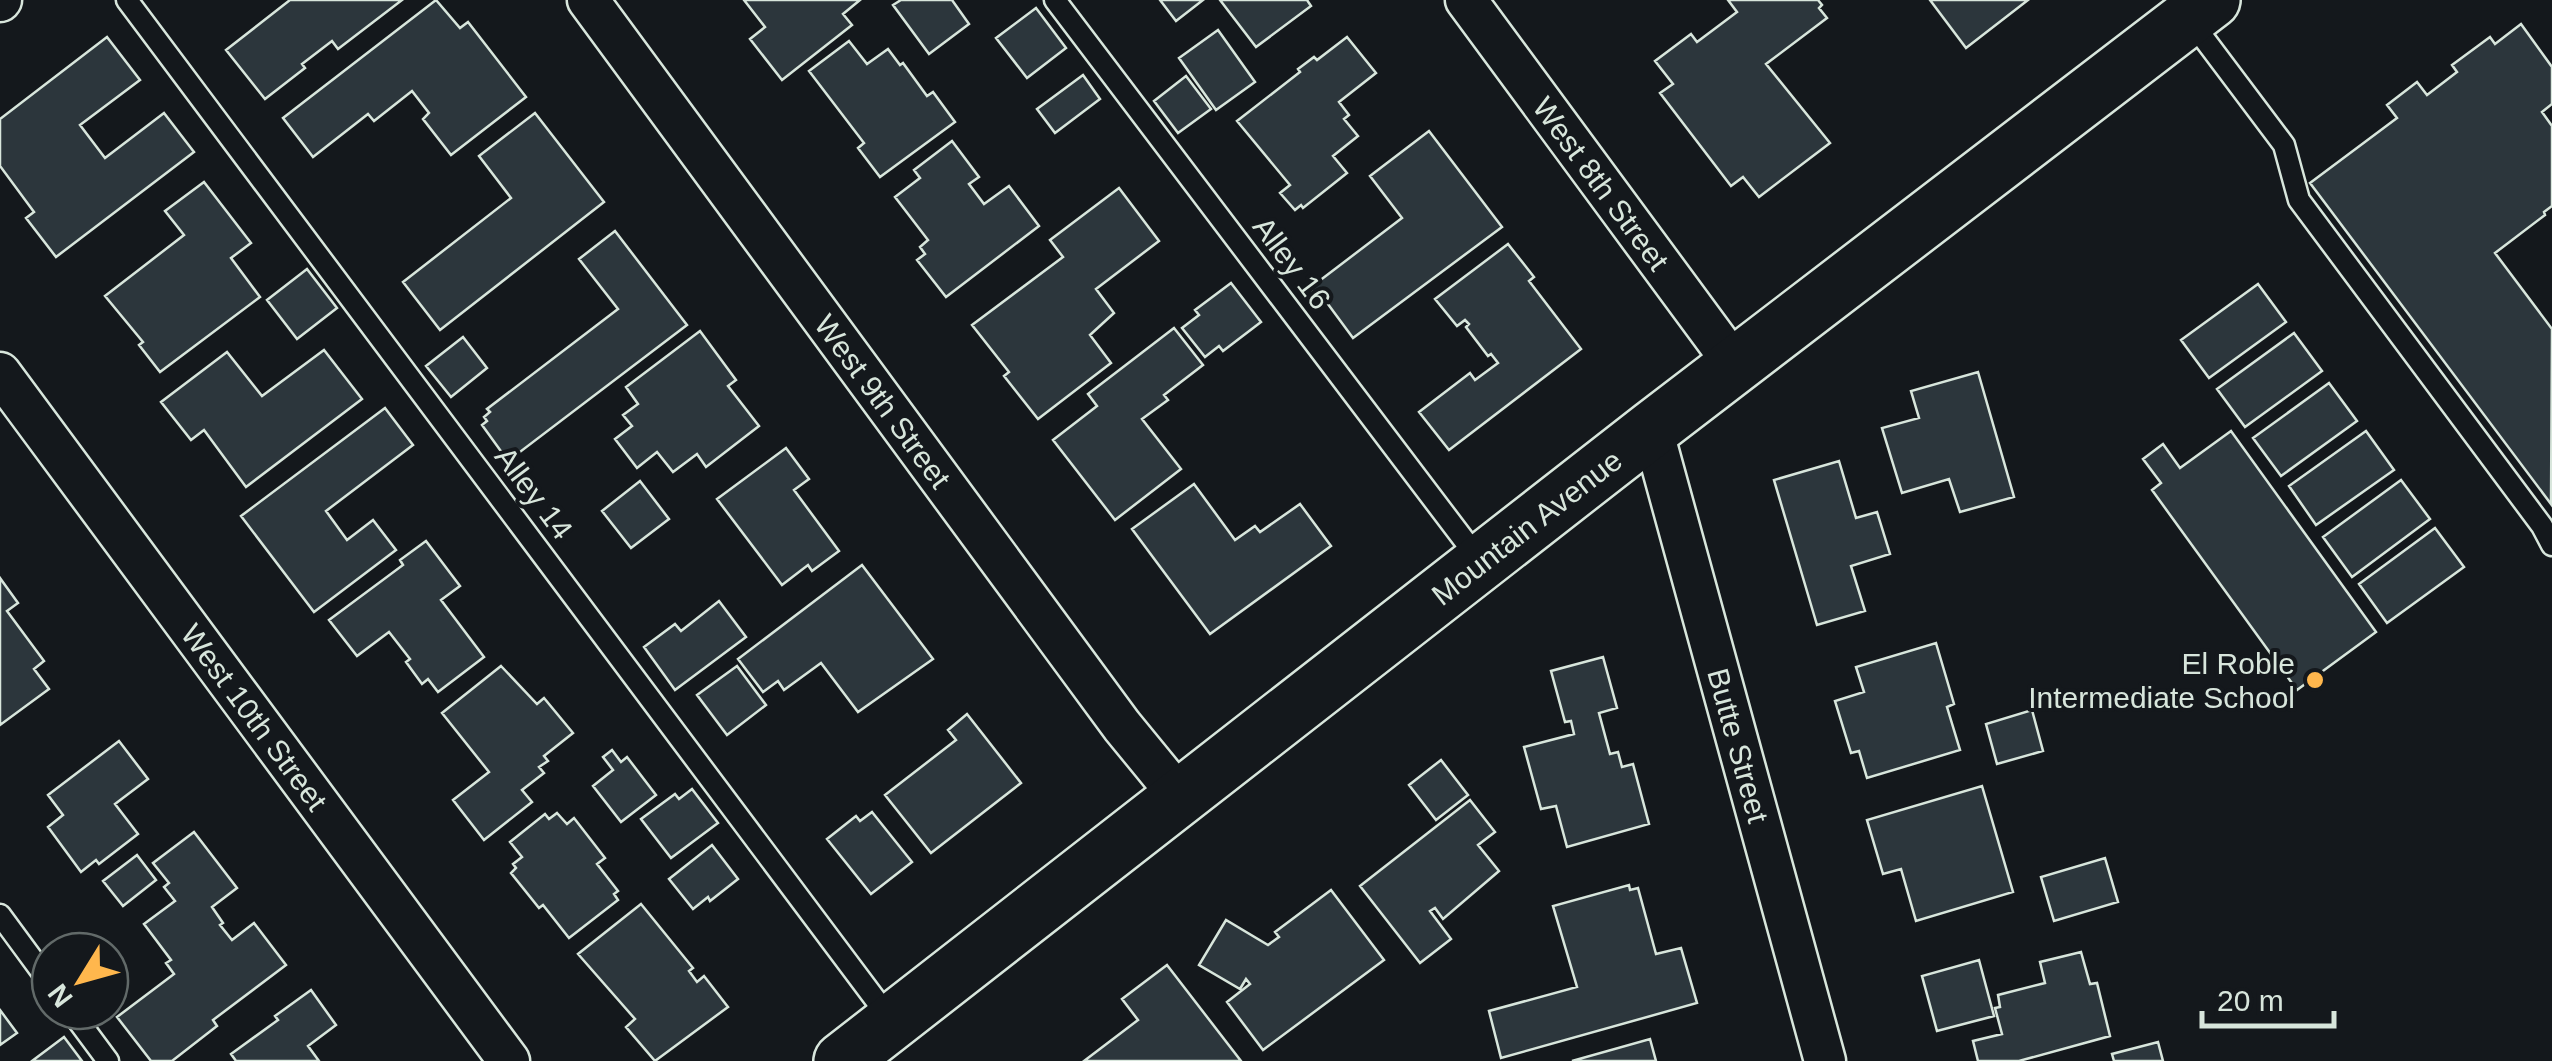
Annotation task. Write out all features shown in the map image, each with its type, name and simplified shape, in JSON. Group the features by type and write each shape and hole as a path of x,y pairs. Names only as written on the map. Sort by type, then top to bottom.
{"main road":[{"name":"Mountain Avenue","path":"842,1061 1652,429 2200,9"}],"street":[{"name":"West 9th Street","path":"588,0 1122,726 1181,798"},
{"name":"West 8th Street","path":"1466,0 1735,365"},
{"name":"West 10th Street","path":"0,373 509,1061"},
{"name":"Butte Street","path":"1652,429 1825,1061"}],"lane":[{"name":"Alley 14","path":"127,0 893,1022"},
{"name":"Alley 16","path":"1055,0 1481,563"},
{"path":"2200,9 2284,145 2299,200 2542,526 2552,545"},
{"path":"0,916 30,956"},
{"path":"86,1031 108,1061"}],"building":[{"path":"290,0 402,0 338,49 332,41 265,99 226,50"},
{"path":"436,0 460,28 468,22 526,97 451,155 423,119 429,113 412,91 374,121 368,114 313,157 283,118"},
{"path":"744,0 860,0 843,14 852,25 782,80 750,39 765,27"},
{"path":"901,0 952,0 969,24 929,54 893,5"},
{"path":"1160,0 1203,0 1176,21"},
{"path":"1220,0 1307,0 1311,6 1256,47"},
{"path":"1728,0 1818,0 1827,18 1766,64 1830,143 1759,197 1743,177 1731,186 1660,93 1673,84 1655,61 1691,34 1697,42 1737,12"},
{"path":"1930,0 2028,0 1966,48"},
{"path":"1036,8 1066,48 1027,78 996,38"},
{"path":"2521,24 2552,67 2552,104 2542,112 2552,126 2552,206 2495,253 2552,329 2551,504 2310,183 2397,118 2387,105 2417,82 2427,95 2457,72 2452,65 2490,37 2495,44"},
{"path":"1218,30 1255,82 1216,110 1179,58"},
{"path":"107,37 140,80 80,125 105,158 164,113 194,152 56,257 26,218 34,212 0,166 0,119"},
{"path":"1347,37 1376,73 1339,102 1349,115 1344,119 1358,136 1333,156 1347,173 1303,208 1301,205 1295,210 1280,193 1290,185 1237,121 1300,72 1298,69"},
{"path":"849,41 867,64 888,49 927,96 933,92 955,122 880,177 858,148 864,143 809,71"},
{"path":"1083,75 1100,99 1055,133 1037,109"},
{"path":"1186,76 1211,109 1178,133 1154,101"},
{"path":"535,113 604,202 440,330 403,282 511,198 479,156"},
{"path":"1429,131 1502,227 1353,338 1322,296 1318,299 1310,288 1402,218 1370,176"},
{"path":"952,141 979,177 969,184 984,204 1009,186 1039,226 946,297 917,260 925,254 920,247 928,240 895,197 920,178 914,170"},
{"path":"204,182 251,243 231,258 260,297 160,372 139,345 143,342 105,296 184,235 165,211"},
{"path":"1119,188 1159,241 1096,289 1114,313 1090,335 1111,363 1038,419 1004,376 1009,372 972,325 1063,257 1050,240"},
{"path":"615,231 687,325 508,461 482,425 490,412 487,409 618,309 579,259"},
{"path":"1508,244 1534,277 1529,281 1581,349 1449,450 1419,412 1470,373 1475,380 1498,363 1466,327 1469,324 1465,320 1457,326 1435,299"},
{"path":"307,269 337,308 297,339 267,300"},
{"path":"1231,283 1261,322 1223,351 1219,346 1205,357 1182,328 1199,315 1195,310"},
{"path":"2258,284 2286,322 2209,378 2181,340"},
{"path":"1174,328 1203,365 1164,395 1168,400 1142,419 1181,469 1115,520 1053,440 1097,406 1088,394"},
{"path":"700,331 736,380 728,386 759,426 706,467 697,454 673,472 657,452 637,468 615,439 632,426 623,415 638,404 626,387"},
{"path":"2294,333 2322,371 2245,427 2217,389"},
{"path":"463,337 487,368 451,397 426,366"},
{"path":"324,350 362,399 246,487 204,430 191,440 161,402 227,352 262,396"},
{"path":"1978,372 2014,497 1960,512 1949,479 1902,493 1882,428 1919,418 1911,391"},
{"path":"2329,383 2357,421 2281,476 2253,438"},
{"path":"385,408 413,445 326,511 347,540 373,520 396,550 314,612 241,516"},
{"path":"2231,431 2376,632 2297,690 2152,490 2161,483 2143,459 2163,444 2180,468"},
{"path":"2366,431 2394,470 2316,525 2289,486"},
{"path":"786,448 809,479 794,490 839,551 812,571 808,565 782,585 717,499"},
{"path":"1839,461 1856,518 1877,512 1890,554 1851,566 1865,611 1817,625 1774,480"},
{"path":"2401,480 2430,519 2352,577 2323,537"},
{"path":"640,481 669,519 631,548 602,511"},
{"path":"1194,484 1235,540 1255,526 1260,532 1300,504 1331,546 1210,634 1132,529"},
{"path":"2435,528 2464,567 2387,623 2359,584"},
{"path":"426,541 460,586 441,600 484,657 438,692 428,679 422,684 406,662 410,659 389,632 357,656 329,620 403,565 400,560"},
{"path":"862,565 933,659 858,712 821,663 784,690 778,681 763,692 738,659"},
{"path":"0,578 18,603 7,611 44,661 34,669 49,689 0,725"},
{"path":"719,601 746,637 675,690 644,647 675,624 681,631"},
{"path":"1936,643 1954,704 1947,707 1960,750 1867,778 1859,751 1851,753 1835,701 1864,692 1856,667"},
{"path":"1603,657 1617,708 1599,713 1610,754 1618,752 1622,767 1633,764 1649,824 1567,847 1556,806 1541,809 1524,747 1574,734 1571,721 1565,722 1551,671"},
{"path":"501,666 537,704 544,698 573,733 544,756 548,761 539,767 544,773 522,790 532,802 484,840 453,800 489,772 442,713"},
{"path":"737,666 766,705 727,735 697,695"},
{"path":"2032,710 2043,751 1997,764 1986,724"},
{"path":"967,714 1021,783 931,853 885,795 956,740 948,730"},
{"path":"119,741 148,779 115,804 138,834 99,864 96,860 81,872 48,827 63,815 48,795"},
{"path":"612,750 621,762 627,757 656,795 621,822 593,786 613,770 603,757"},
{"path":"1441,760 1468,795 1436,820 1409,785"},
{"path":"1982,786 2013,892 1916,921 1901,869 1883,874 1867,820"},
{"path":"692,789 718,823 671,858 641,819 675,794 679,799"},
{"path":"1470,800 1495,832 1478,845 1499,871 1443,919 1435,908 1430,911 1451,939 1420,963 1360,886"},
{"path":"872,812 912,862 871,894 827,839 856,816 860,821"},
{"path":"557,813 567,824 574,818 605,858 597,864 618,891 614,894 618,900 569,938 511,873 516,868 513,864 522,857 510,842 545,814 549,819"},
{"path":"194,832 237,888 212,907 223,923 220,925 232,940 254,923 286,965 213,1020 217,1026 172,1061 151,1061 128,1031 130,1007 174,974 166,963 171,960 144,924 175,901 164,887 169,883 153,863"},
{"path":"712,845 738,879 693,909 669,879"},
{"path":"137,855 156,880 123,906 103,881"},
{"path":"2105,858 2118,902 2054,921 2041,877"},
{"path":"1629,885 1630,890 1638,888 1656,954 1681,948 1697,1003 1501,1058 1489,1011 1577,987 1553,906"},
{"path":"1331,890 1384,960 1263,1050 1227,1002 1250,984 1246,979 1240,989 1199,965 1226,920 1268,945 1279,937 1275,932"},
{"path":"641,904 693,968 689,971 697,982 704,976 728,1007 655,1061 626,1027 635,1019 578,954"},
{"path":"2081,952 2090,984 2097,983 2110,1036 2019,1061 1978,1061 1973,1041 2002,1034 1995,1008 2000,1007 1998,995 2045,983 2040,962"},
{"path":"1979,960 1994,1016 1937,1031 1922,976"},
{"path":"1167,965 1241,1061 1084,1061 1138,1020 1122,999"},
{"path":"311,990 336,1025 308,1046 319,1061 236,1061 231,1054"},
{"path":"0,1010 17,1033 0,1045"},
{"path":"64,1037 82,1061 32,1061"},
{"path":"1650,1039 1656,1061 1572,1061"},
{"path":"2158,1042 2163,1061 2114,1061 2112,1054"}],"place":[{"name":"El Roble Intermediate School","path":"2315,680"}]}
